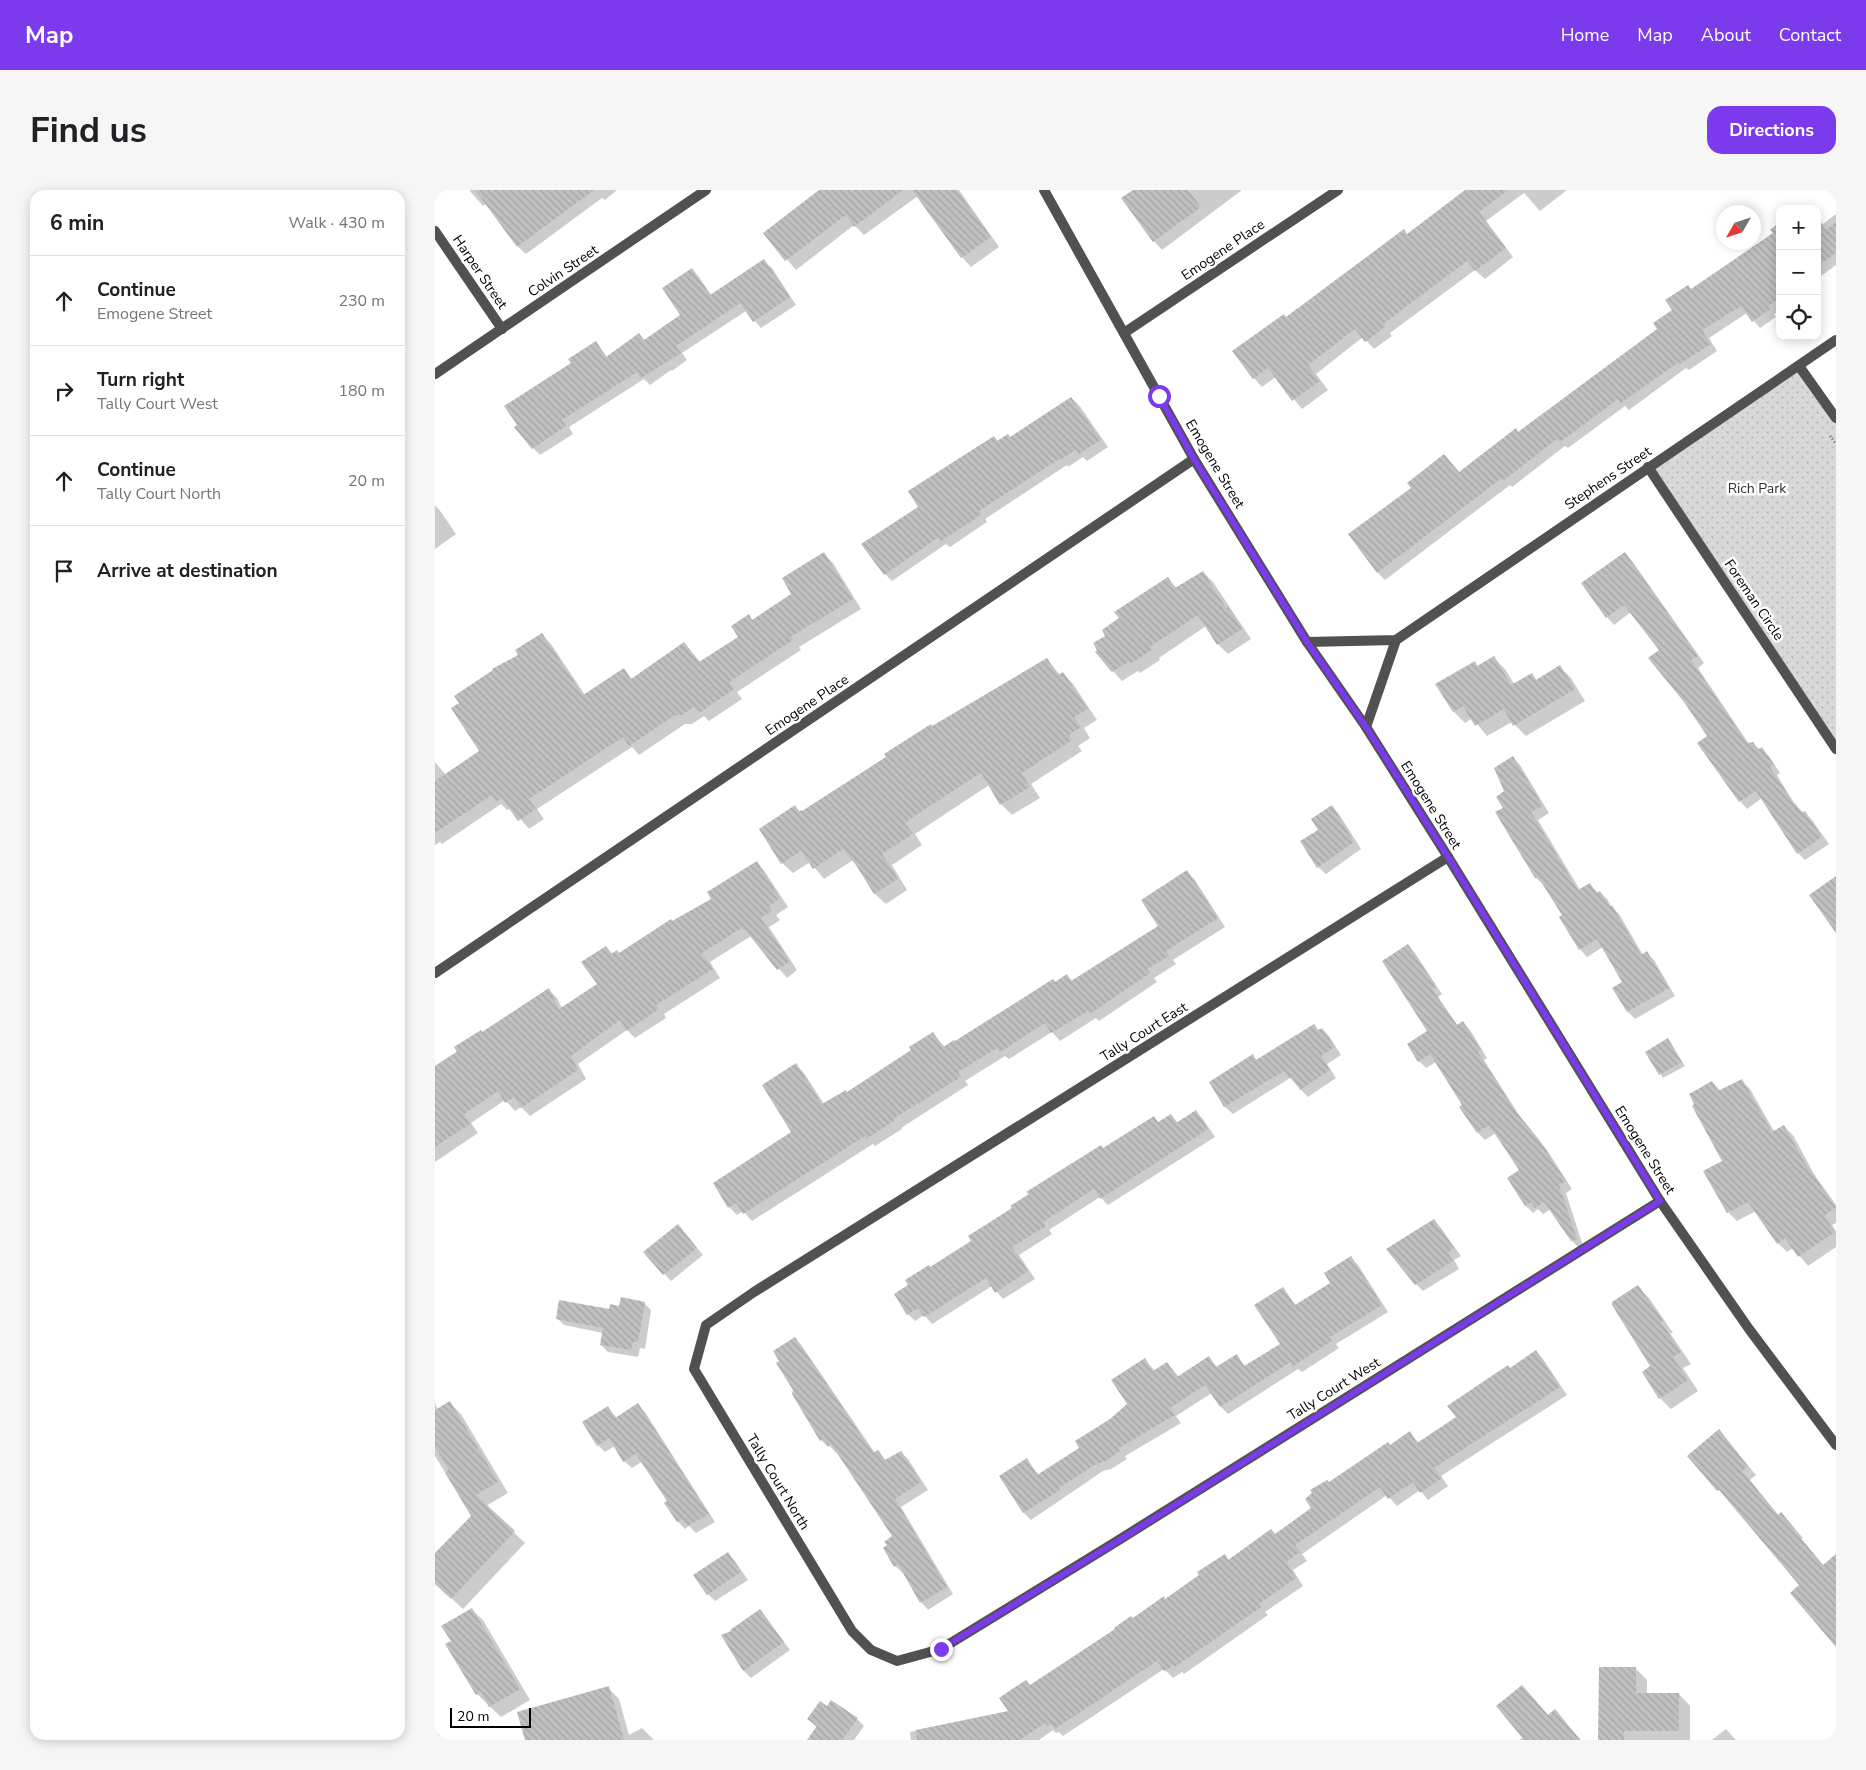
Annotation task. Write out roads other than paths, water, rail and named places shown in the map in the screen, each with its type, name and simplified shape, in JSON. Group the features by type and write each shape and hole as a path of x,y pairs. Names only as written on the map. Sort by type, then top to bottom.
{"street":[{"name":"Colvin Street","path":"435,374 706,190"},
{"name":"Emogene Street","path":"1044,190 1194,459 1307,642 1366,727 1660,1201 1749,1329 1836,1445"},
{"name":"Emogene Place","path":"1124,333 1338,190"},
{"name":"Harper Street","path":"435,231 502,329"},
{"name":"Stephens Street","path":"1396,640 1836,340"},
{"path":"1799,366 1836,418"},
{"name":"Emogene Place","path":"435,973 1194,459"},
{"name":"Foreman Circle","path":"1649,467 1836,749"},
{"path":"1307,642 1396,640 1366,727"},
{"name":"Tally Court East","path":"855,1230 1448,857"},
{"name":"Tally Court West","path":"1023,1599 1660,1201"},
{"name":"Tally Court North","path":"855,1230 753,1292 705,1326 694,1369 852,1631 871,1650 897,1661 941,1649 1023,1599"}],"park label":[{"name":"Rich Park","path":"1757,488"}]}
